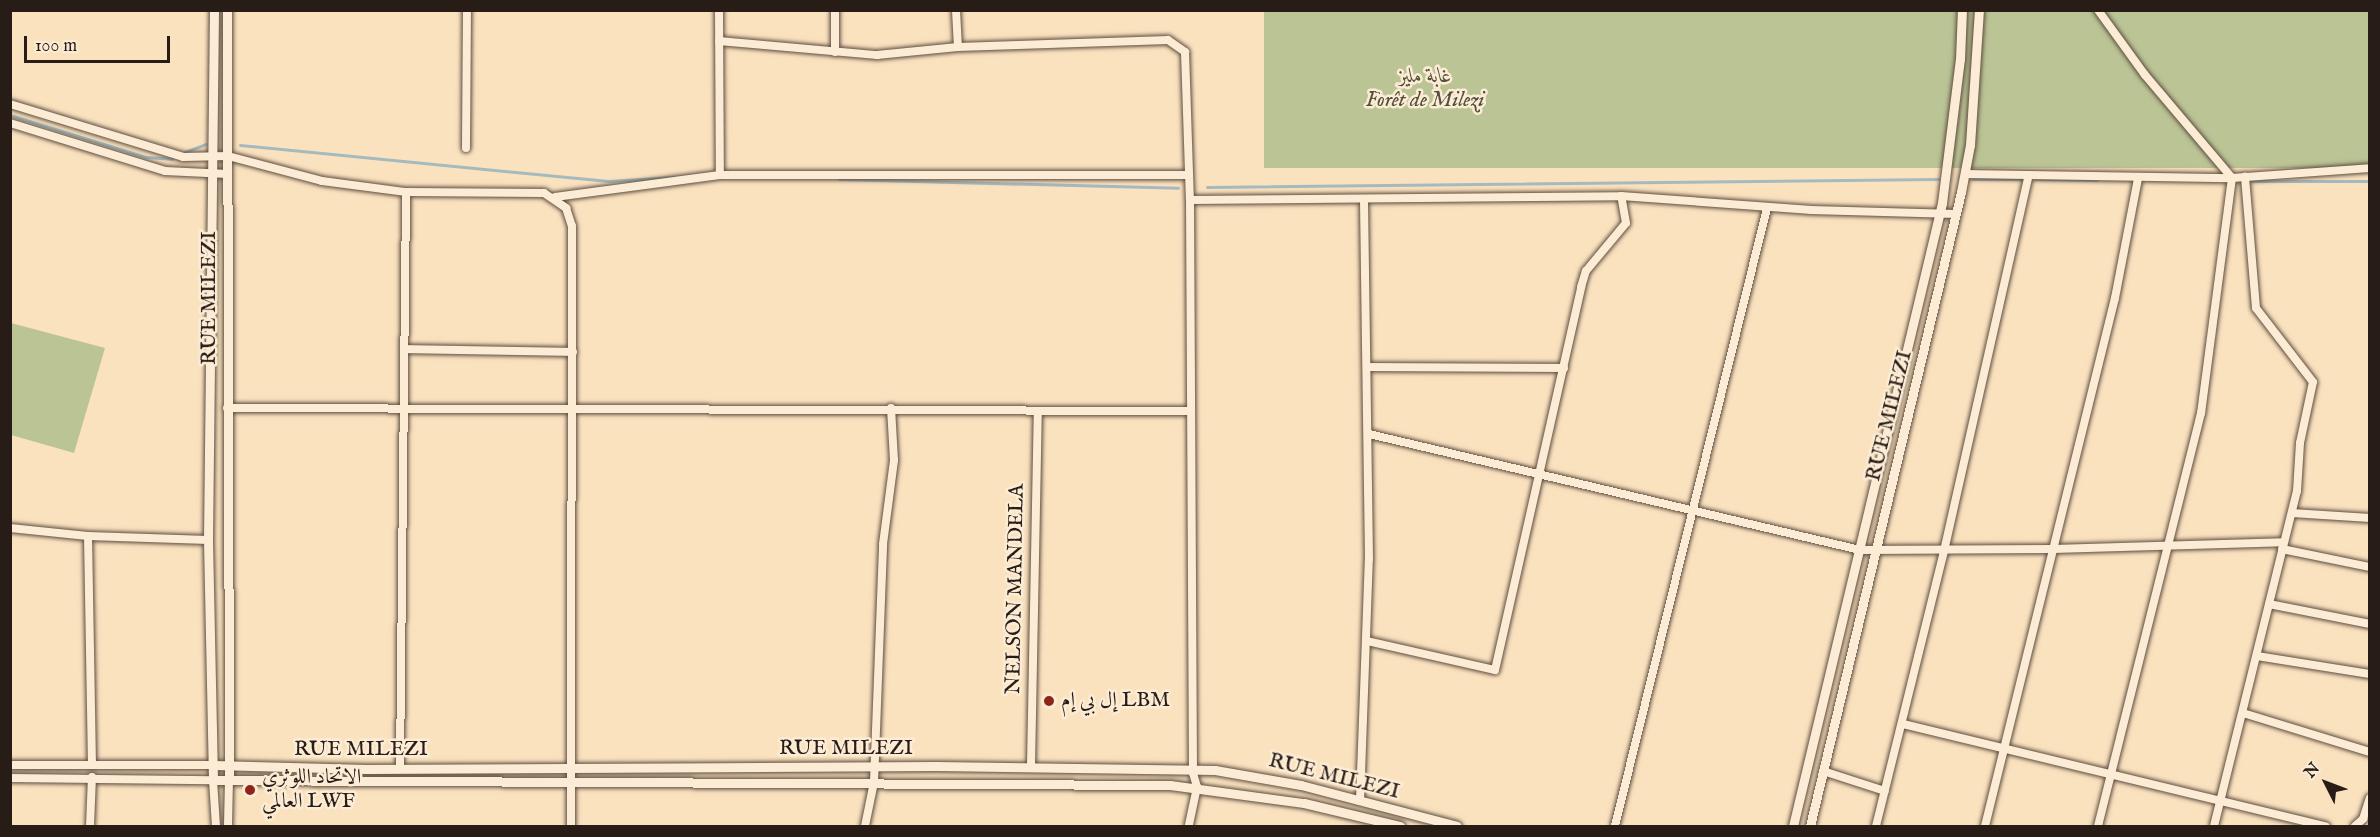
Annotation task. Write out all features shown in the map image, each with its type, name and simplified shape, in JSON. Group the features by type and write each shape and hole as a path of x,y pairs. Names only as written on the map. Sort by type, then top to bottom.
{"street":[{"name":"RUE MILEZI","path":"214,10 210,173 208,540 213,780 571,784 874,782 1197,787 1304,803 1400,826"},
{"name":"RUE MILEZI","path":"227,10 229,780"},
{"path":"465,148 467,10"},
{"path":"719,10 720,175"},
{"path":"835,10 836,52"},
{"path":"956,10 958,47"},
{"name":"RUE MILEZI","path":"1793,826 1940,213 1952,143 1962,10"},
{"name":"RUE MILEZI","path":"1810,826 1965,174 1979,10"},
{"path":"2098,10 2145,75 2232,178 2200,413 2098,826"},
{"path":"719,41 877,55 958,47 1168,40 1179,44 1185,52 1190,200 1193,769 1197,787 1189,826"},
{"path":"10,104 174,154 228,156 322,181 405,192 544,193 555,197 566,208 572,226 574,410 571,826"},
{"path":"10,123 165,171 228,174"},
{"path":"1965,174 2232,178 2370,168"},
{"path":"555,197 720,175 1189,175"},
{"path":"1876,826 1944,551 2029,175"},
{"path":"2214,826 2257,656 2282,545 2292,513 2302,457 2300,443 2313,382 2256,308 2245,176"},
{"path":"1985,826 2115,298 2139,177"},
{"path":"400,768 405,192"},
{"path":"1190,200 1621,196 1767,208 1956,214"},
{"path":"1366,641 1495,670 1586,271 1626,223 1621,196"},
{"path":"1360,801 1366,641 1368,434 1364,199"},
{"path":"1616,826 1767,208"},
{"path":"404,349 573,352"},
{"path":"1368,367 1564,368"},
{"path":"227,408 402,407 574,410 891,408 1038,412 1190,411"},
{"path":"865,826 875,768 883,544 894,460 891,408"},
{"name":"NELSON MANDELA","path":"1031,766 1038,412"},
{"path":"1368,434 1860,550 1876,552 2282,545 2370,567"},
{"path":"2292,513 2370,518"},
{"path":"10,528 88,536 208,540"},
{"path":"88,536 92,764"},
{"path":"2269,604 2370,624"},
{"path":"2257,656 2370,674"},
{"path":"2243,713 2370,752"},
{"path":"1903,724 2326,826"},
{"path":"10,765 214,765"},
{"name":"RUE MILEZI","path":"214,765 570,769 1031,766 1193,769 1258,777 1457,826"},
{"path":"1823,771 1886,791"},
{"path":"90,826 92,777"},
{"path":"10,778 92,777 213,780 216,826"},
{"path":"228,826 229,780"},
{"path":"2355,826 2363,819 2370,798"}],"green space":[{"name":"غابة مليز Forêt de Milezi","path":"1264,11 2369,11 2369,168 1264,168"},
{"path":"11,323 105,348 74,453 11,435"}],"waterway":[{"path":"10,115 146,157 172,159"},
{"path":"185,152 206,144"},
{"path":"240,145 608,181 674,177"},
{"path":"839,179 1178,188"},
{"path":"1207,187 1938,179"},
{"path":"1973,179 2020,179"},
{"path":"2036,179 2097,180"},
{"path":"2253,181 2370,181"}],"place":[{"name":"إل بي إم LBM","path":"1049,701"},
{"name":"الاتحاد اللوثري العالمي LWF","path":"250,790"}]}
